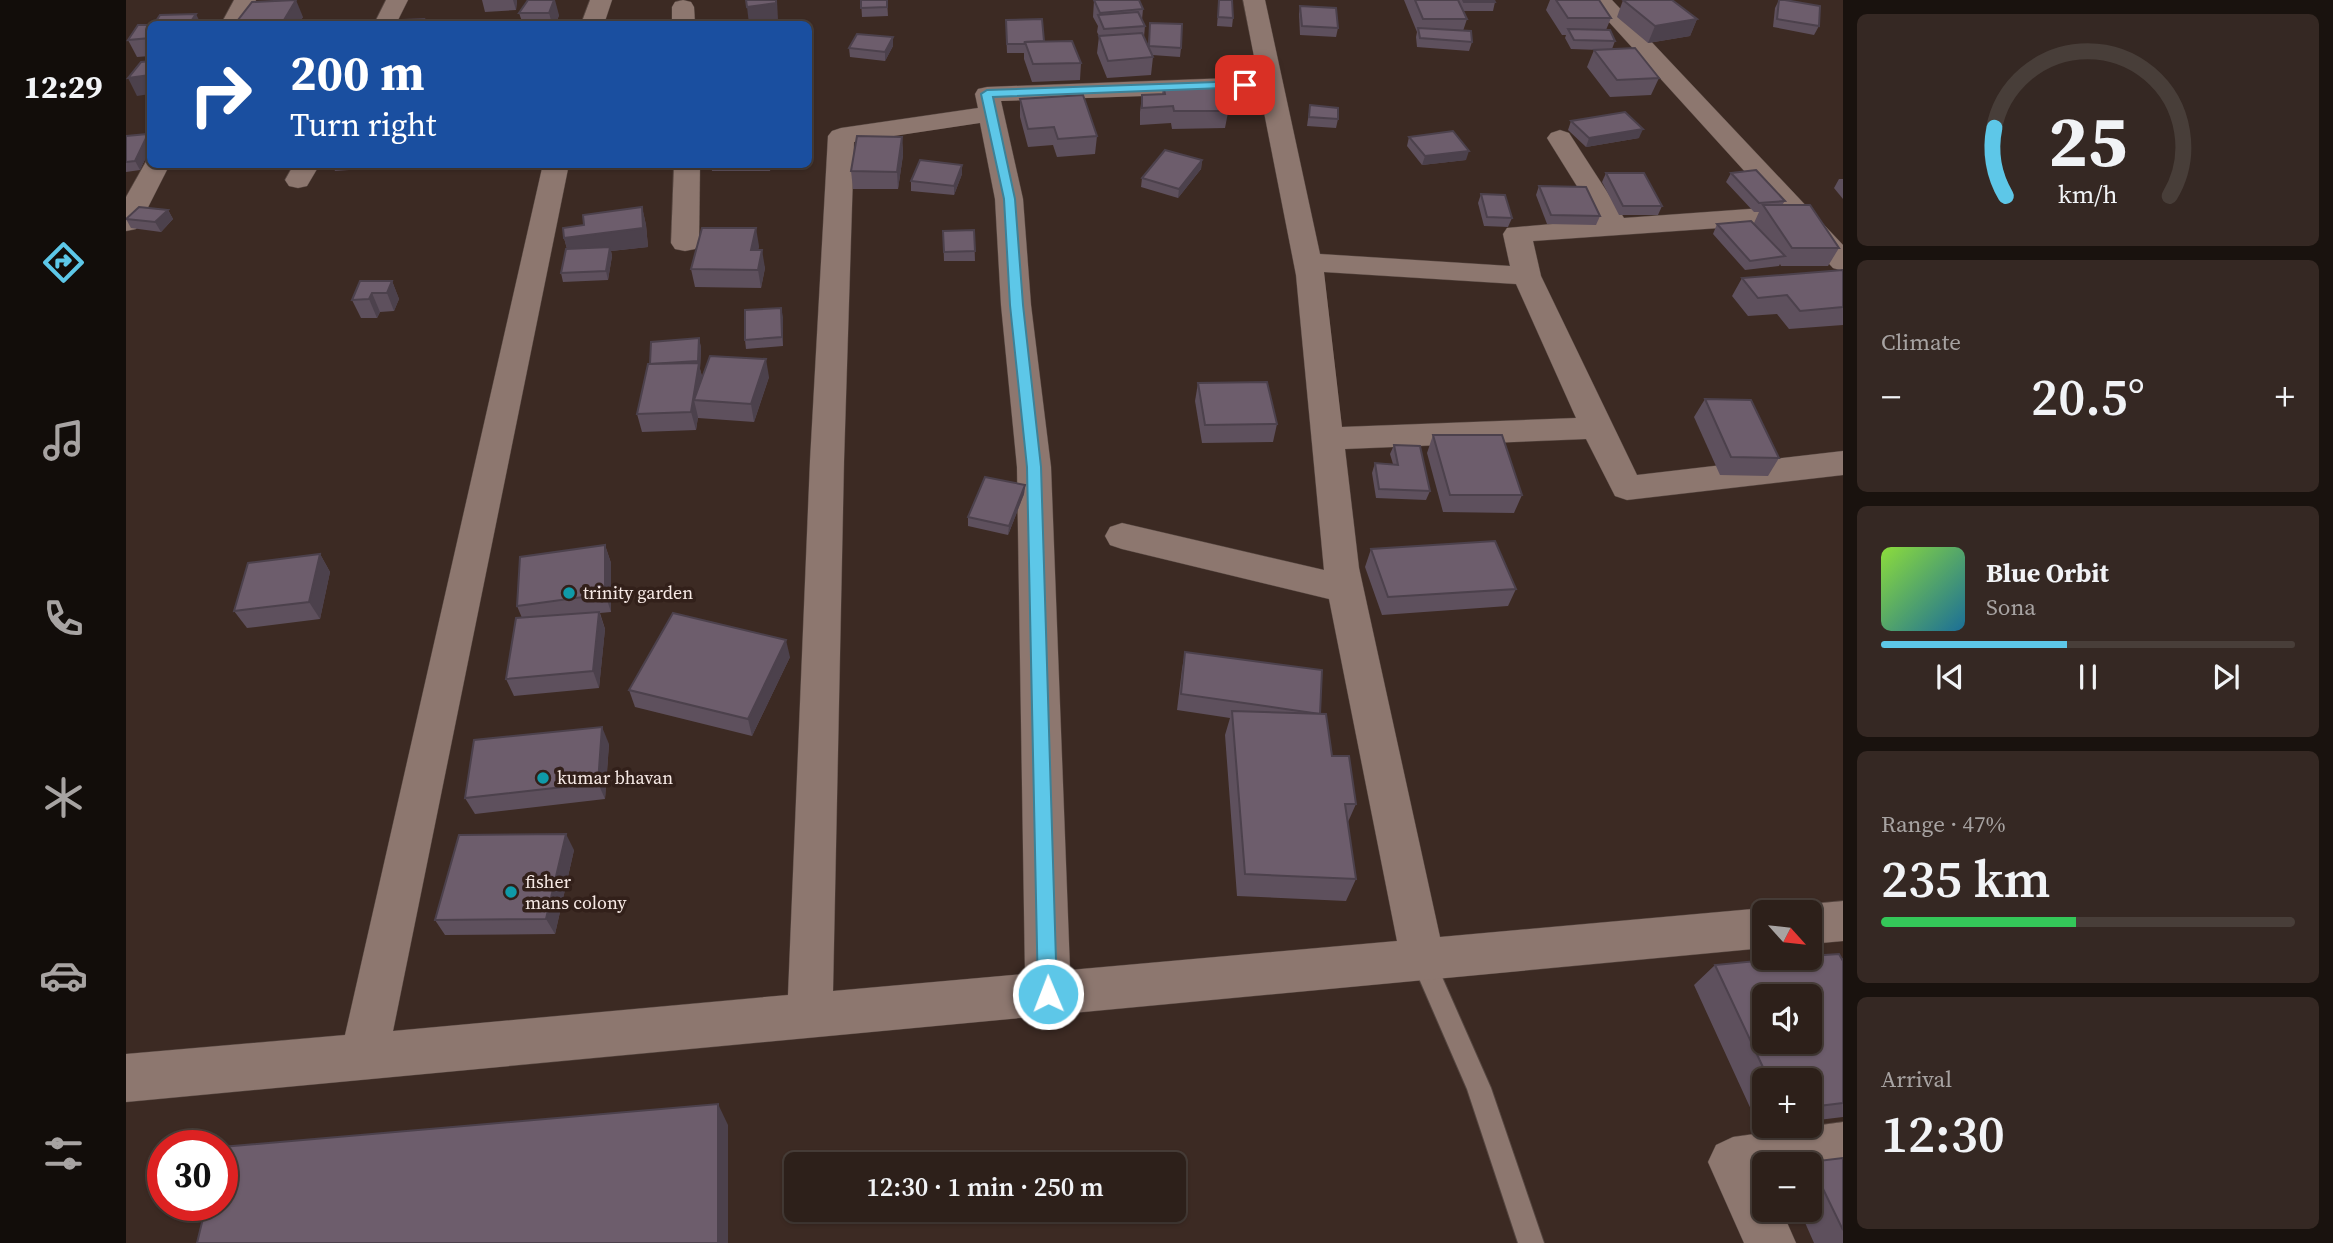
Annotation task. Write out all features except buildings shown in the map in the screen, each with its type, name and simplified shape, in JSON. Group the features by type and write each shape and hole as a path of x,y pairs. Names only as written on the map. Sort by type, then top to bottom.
{"street":[{"path":"234,21 245,0"},
{"path":"386,21 397,0"},
{"path":"594,21 601,0"},
{"path":"1254,0 1307,262 1345,589 1423,960"},
{"path":"1600,0 1843,262"},
{"path":"1048,994 1034,467 1016,305 1009,199 987,94 1271,84"},
{"path":"810,1015 841,136 991,114"},
{"path":"1560,138 1616,227"},
{"path":"126,223 155,168"},
{"path":"364,1056 555,168"},
{"path":"685,243 687,168"},
{"path":"1798,214 1517,234 1527,276 1597,428 1628,488 1843,463"},
{"path":"1307,262 1527,276"},
{"path":"1327,439 1597,428"},
{"path":"1122,536 1345,589"},
{"path":"1822,923 1843,921"},
{"path":"126,1078 1752,929"},
{"path":"1770,1243 1733,1162 1843,1146"}],"lane":[{"path":"1423,960 1479,1087 1531,1243"}],"place":[{"name":"trinity garden","path":"569,593"},
{"name":"kumar bhavan","path":"543,778"},
{"name":"fisher mans colony","path":"511,892"}],"route":[{"path":"1048,994 1034,467 1016,305 1009,199 987,94 1245,85"}]}
